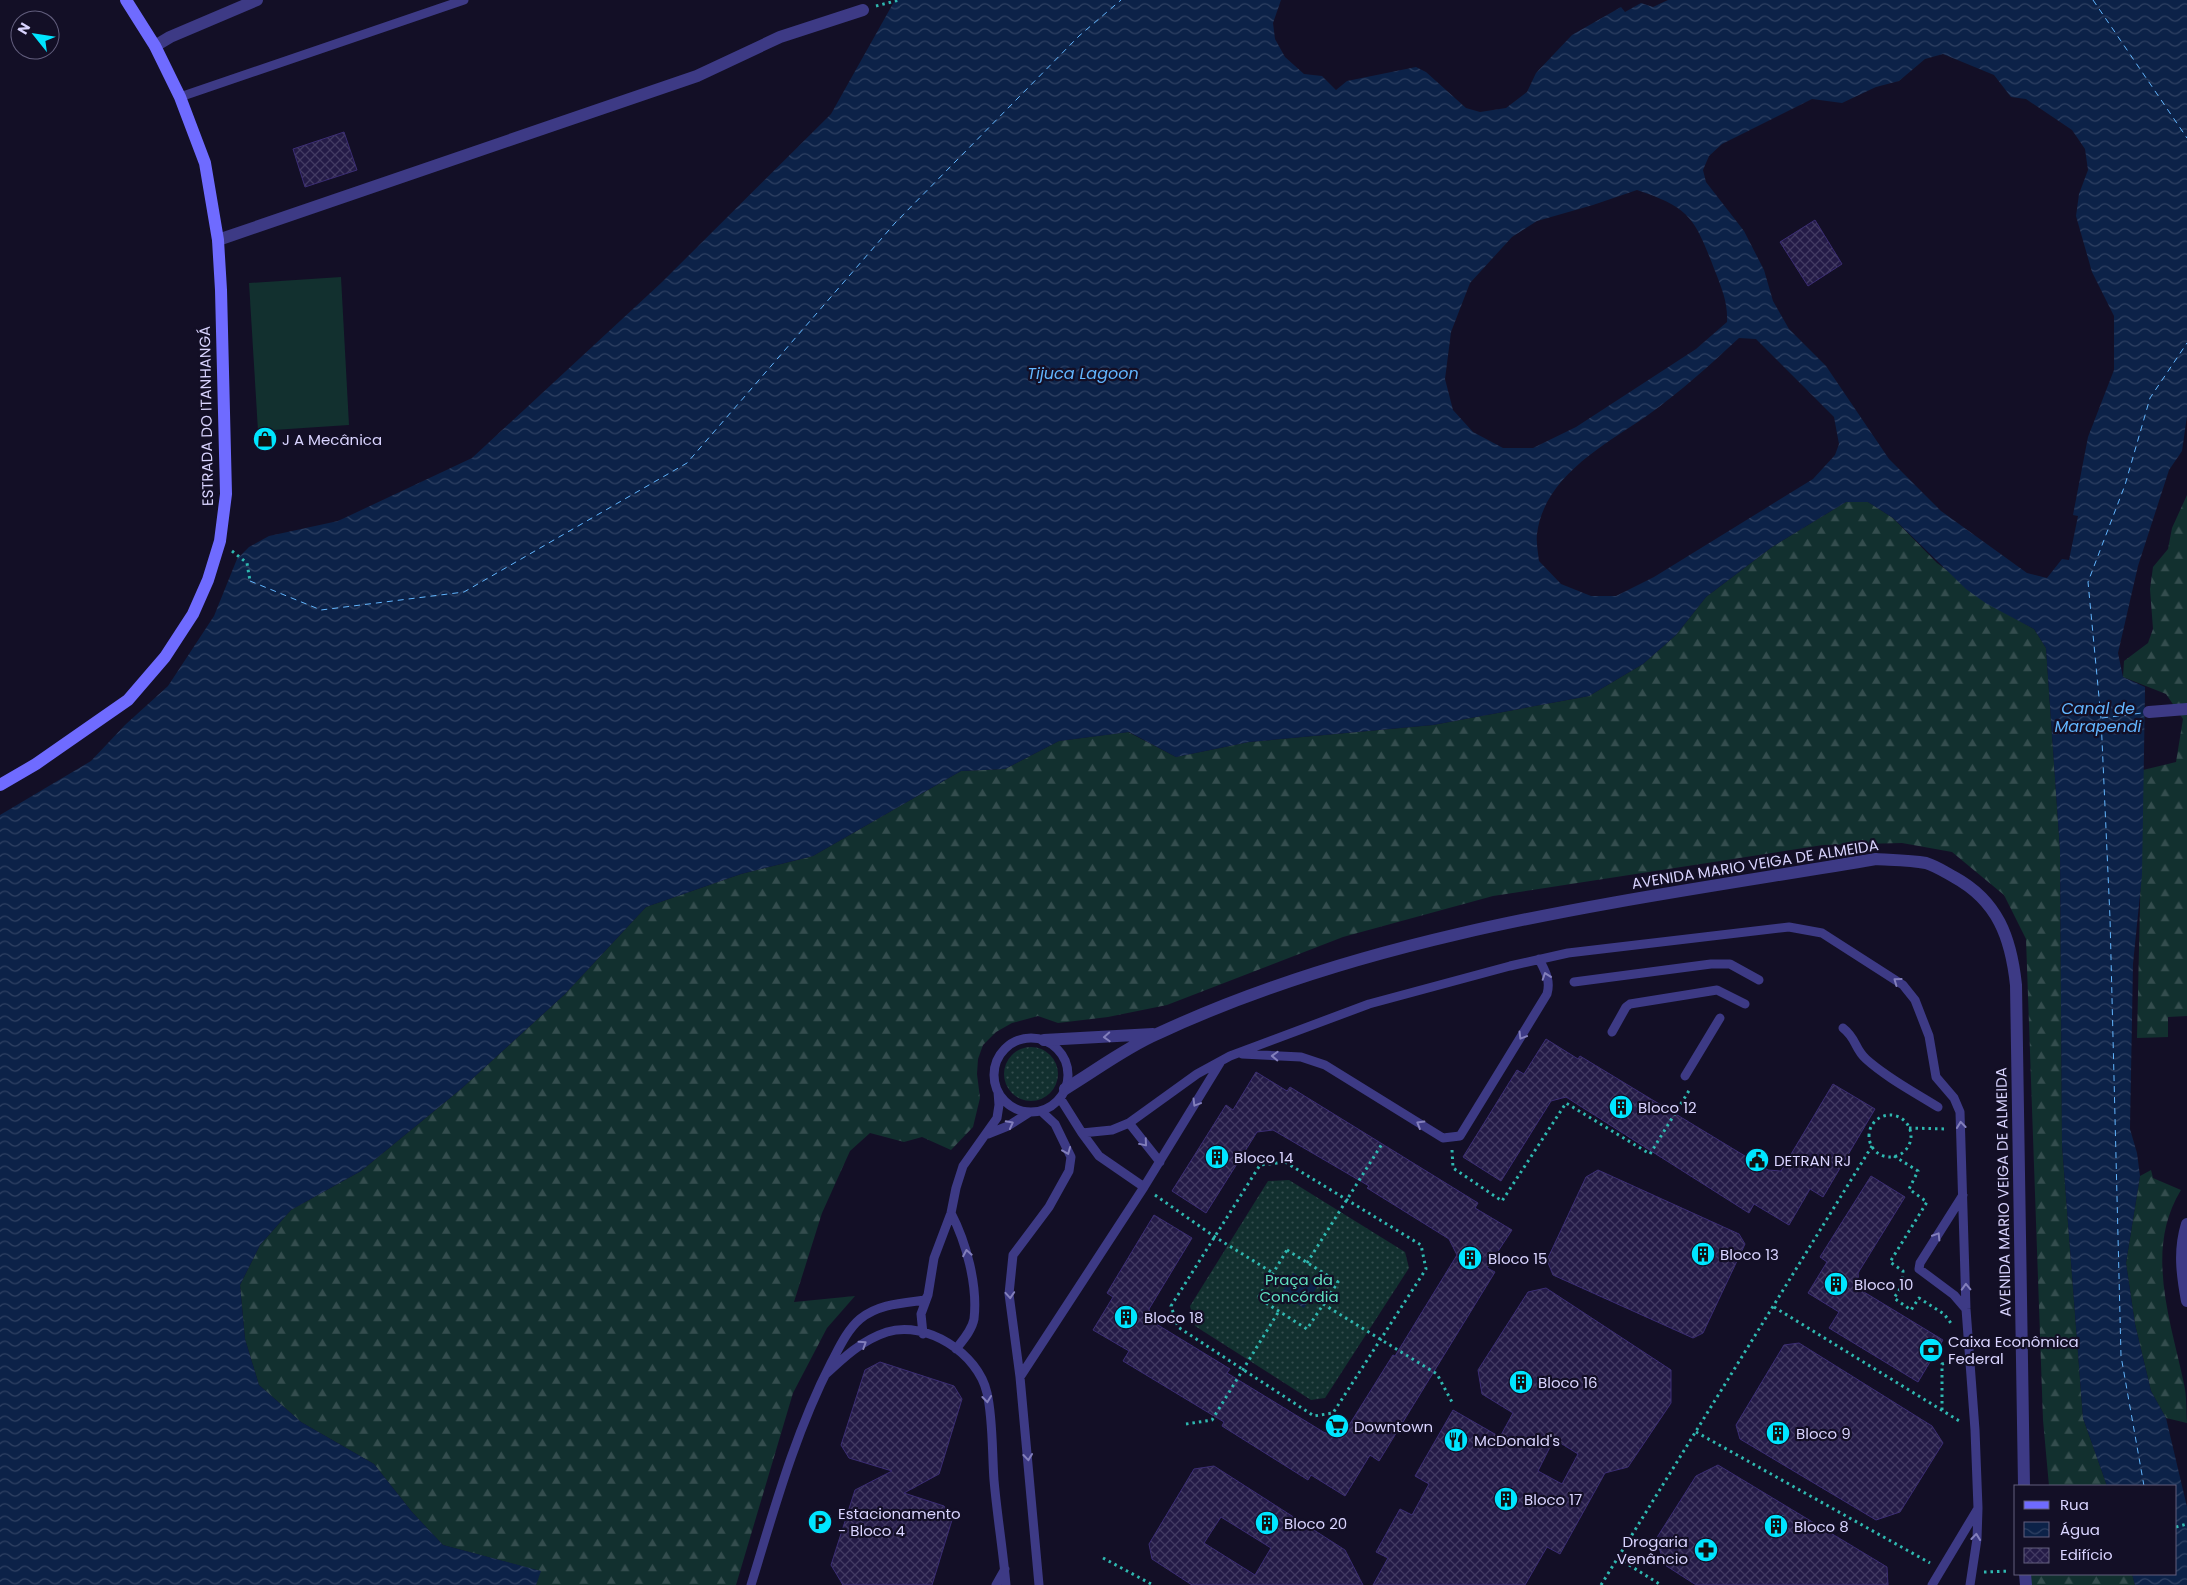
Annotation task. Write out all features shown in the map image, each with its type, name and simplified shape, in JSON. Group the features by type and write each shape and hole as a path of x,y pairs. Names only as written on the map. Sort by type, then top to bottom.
{"main road":[{"name":"ESTRADA DO ITANHANGÁ","path":"0,785 36,764 128,700 165,657 193,614 208,580 220,541 226,494 218,240 205,163 180,97 155,46 126,0"}],"street":[{"path":"155,46 170,37 257,0"},
{"path":"218,240 697,76 780,37 863,10"},
{"path":"2149,712 2187,709"},
{"name":"AVENIDA MARIO VEIGA DE ALMEIDA","path":"1063,1094 1155,1034 1254,994 1357,960 1454,935 1555,913 1876,859 1927,863 1968,884 1986,902 2006,932 2013,956 2016,985 2024,1485"},
{"name":"AVENIDA MARIO VEIGA DE ALMEIDA","path":"1044,1040 1155,1034"},
{"path":"2187,1224 2181,1242 2182,1272 2187,1301"}],"lane":[{"path":"180,97 464,0"},
{"path":"1082,1133 1112,1130 1129,1123 1197,1074 1237,1054 1369,1004 1539,958 1789,927 1822,933 1903,985 1915,1000 1929,1036 1936,1077 1954,1098 1960,1112 1966,1309 1975,1430 1978,1508 1977,1539 1970,1585"},
{"path":"1237,1054 1301,1056 1325,1065 1443,1138 1453,1139 1460,1136 1472,1119 1547,994 1549,986 1548,977 1539,958"},
{"path":"1574,982 1711,964 1730,964 1759,980"},
{"path":"1612,1032 1626,1007 1630,1004 1717,990 1745,1004"},
{"path":"1685,1076 1720,1018"},
{"path":"1843,1028 1853,1036 1858,1050 1874,1066 1938,1107"},
{"path":"923,1334 921,1314 928,1295 934,1258 951,1213 963,1166 988,1134 997,1118 998,1092 994,1080 995,1067 1000,1055 1008,1046 1019,1040 1032,1038 1044,1040 1054,1046 1062,1055 1067,1066 1068,1077 1063,1094 1042,1110 1030,1112 1008,1126 988,1134"},
{"path":"1020,1377 1160,1162 1221,1061"},
{"path":"998,1092 1011,1106 1030,1112"},
{"path":"1063,1094 1082,1133 1099,1156 1144,1187"},
{"path":"1039,1585 1020,1377 1009,1294 1013,1255 1049,1207 1069,1172 1071,1157 1055,1124 1042,1110"},
{"path":"1129,1123 1160,1162"},
{"path":"1963,1194 1920,1263 1919,1269 1954,1295 1966,1309"},
{"path":"951,1213 964,1239 974,1295 974,1320 969,1332 956,1349"},
{"path":"751,1585 804,1422 825,1375 851,1328 873,1310 890,1305 925,1300 928,1295"},
{"path":"825,1375 866,1341 888,1332 916,1330 946,1342 976,1368 987,1392 996,1510 1006,1585"},
{"path":"1932,1585 1978,1508"},
{"path":"996,1585 1005,1569"}],"path":[{"path":"863,10 898,0"},
{"path":"220,541 247,563 250,581"},
{"path":"1453,1139 1453,1168 1502,1201 1566,1103 1650,1154 1694,1082"},
{"path":"1887,1115 1900,1118 1909,1128 1910,1142 1907,1148 1896,1156 1882,1155 1872,1146 1869,1140 1871,1127 1881,1117 1887,1115"},
{"path":"1909,1128 1962,1129"},
{"path":"1307,1263 1382,1144"},
{"path":"1601,1585 1872,1146"},
{"path":"1285,1162 1347,1200 1421,1245 1426,1269 1333,1413 1314,1416 1178,1327 1172,1306 1260,1165 1285,1162"},
{"path":"1144,1187 1215,1237 1273,1273"},
{"path":"1287,1250 1307,1263 1338,1282 1307,1329 1258,1298 1287,1250"},
{"path":"1323,1304 1437,1374 1453,1404"},
{"path":"1774,1307 1975,1430"},
{"path":"1186,1424 1212,1420 1279,1311"},
{"path":"1696,1432 1941,1569"},
{"path":"1104,1558 1153,1585"},
{"path":"1618,1558 1661,1585"},
{"path":"1971,1573 2014,1570"}],"green space":[{"path":"341,277 349,425 258,431 249,283"},
{"path":"2187,495 2187,1016 2168,1017 2168,1037 2137,1038 2143,770 2176,762 2183,719 2166,694 2123,677 2124,661 2148,643 2153,629 2150,589 2153,567 2168,549 2172,528"},
{"path":"1846,502 1868,502 1893,518 1937,563 2011,616 2034,629 2046,648 2060,850 2062,1145 2083,1418 2107,1485 2049,1485 2043,1420 2026,939 2004,895 1952,852 1902,843 1823,845 1493,896 1343,937 1167,1005 1108,1017 1058,1023 1038,1016 1012,1023 996,1032 983,1045 978,1059 977,1074 980,1098 973,1127 951,1150 922,1137 904,1142 870,1133 850,1151 822,1213 794,1302 855,1296 827,1328 793,1393 736,1585 536,1585 540,1571 443,1545 412,1512 374,1464 301,1422 259,1385 245,1339 240,1285 260,1245 291,1210 361,1171 461,1089 565,994 646,907 741,874 813,856 961,771 1005,769 1059,741 1128,732 1176,757 1249,742 1433,725 1589,696 1643,664 1676,635 1706,597 1772,547"},
{"path":"1026,1047 1036,1047 1050,1055 1056,1064 1058,1074 1056,1084 1050,1093 1036,1101 1026,1101 1016,1096 1009,1089 1004,1079 1004,1069 1009,1059 1016,1052"},
{"path":"2151,1170 2153,1178 2181,1190 2170,1213 2164,1237 2162,1261 2168,1311 2185,1389 2187,1423 2166,1418 2151,1391 2135,1324 2126,1263 2140,1176"},
{"name":"Praça da Concórdia","path":"1289,1180 1405,1252 1409,1268 1325,1398 1311,1400 1195,1326 1190,1306 1268,1181"},
{"path":"2027,1575 2132,1575 2135,1585 2024,1585"}],"water":[{"name":"Tijuca Lagoon","path":"895,0 1281,0 1273,23 1275,39 1285,57 1304,74 1322,76 1336,90 1347,81 1416,67 1426,72 1466,108 1480,112 1506,108 1527,92 1536,73 1572,35 1621,7 1625,12 1641,3 1653,7 1668,0 2187,0 2187,416 2182,451 2169,470 2138,566 2118,653 2123,677 2145,687 2142,875 2133,964 2130,1129 2137,1153 2140,1176 2126,1263 2135,1324 2151,1391 2166,1418 2187,1507 2187,1585 2135,1585 2132,1575 2177,1575 2177,1485 2107,1485 2083,1418 2062,1145 2060,850 2046,648 2034,629 1987,604 1966,589 1893,518 1868,502 1846,502 1772,547 1706,597 1676,635 1643,664 1589,696 1433,725 1249,742 1176,757 1129,732 1059,741 1005,769 961,771 813,856 741,874 646,907 565,994 461,1089 361,1171 291,1210 260,1245 240,1285 245,1339 259,1385 301,1422 374,1464 412,1512 443,1545 541,1571 536,1585 0,1585 0,815 91,761 125,725 168,686 214,616 237,559 249,547 269,536 338,521 472,458 661,283 831,114","holes":["1943,54 1994,75 2011,97 2026,99 2072,130 2085,149 2088,170 2079,194 2076,216 2092,272 2114,316 2114,370 2088,437 2073,515 2078,516 2069,560 2062,559 2047,578 2027,573 1941,511 1889,459 1826,366 1789,329 1773,301 1764,270 1744,231 1706,182 1703,170 1709,156 1722,144 1812,99 1842,103 1876,87 1899,81 1925,59","1637,190 1669,203 1680,210 1696,227 1724,296 1727,322 1696,349 1576,427 1533,448 1503,448 1473,432 1453,410 1445,379 1451,332 1470,283 1512,237 1537,221","1739,338 1756,339 1834,417 1839,444 1835,455 1813,479 1654,577 1616,596 1591,596 1561,584 1539,561 1537,547 1537,534 1542,513 1551,495 1579,464 1660,406 1695,378"]},
{"path":"1293,1273 1317,1287 1304,1308 1281,1294"}],"building":[{"path":"344,132 357,170 305,187 293,149"},
{"path":"1815,220 1842,264 1808,286 1780,242"},
{"path":"1546,1039 1578,1059 1580,1056 1768,1170 1781,1171 1833,1084 1875,1109 1823,1197 1810,1189 1789,1225 1754,1204 1749,1213 1566,1097 1551,1101 1501,1181 1463,1157 1517,1070 1524,1074"},
{"path":"1256,1072 1287,1091 1290,1087 1478,1203 1475,1208 1512,1230 1487,1268 1495,1272 1379,1461 1370,1455 1345,1496 1311,1475 1308,1480 1222,1426 1224,1422 1123,1361 1129,1351 1093,1330 1113,1297 1107,1293 1154,1215 1192,1238 1149,1309 1153,1322 1230,1369 1227,1373 1325,1433 1346,1430 1393,1355 1395,1356 1457,1255 1449,1239 1367,1188 1369,1186 1273,1130 1257,1132 1206,1213 1172,1191 1226,1105 1233,1110"},
{"name":"Bloco 13","path":"1598,1170 1739,1234 1745,1244 1703,1333 1693,1338 1553,1275 1547,1260 1586,1177"},
{"name":"Bloco 10","path":"1871,1176 1905,1197 1858,1273 1859,1289 1943,1340 1918,1382 1829,1328 1839,1312 1808,1293 1827,1262 1820,1257"},
{"path":"1546,1288 1671,1370 1671,1403 1628,1467 1605,1473 1560,1554 1547,1547 1525,1585 1373,1585 1388,1558 1376,1552 1400,1509 1412,1515 1429,1484 1415,1476 1453,1410 1500,1437 1513,1413 1482,1394 1478,1370 1528,1292","holes":["1554,1439 1578,1454 1562,1484 1538,1471"]},
{"name":"Bloco 9","path":"1799,1343 1932,1426 1943,1443 1900,1512 1876,1520 1740,1439 1736,1425 1784,1345"},
{"path":"880,1362 954,1386 962,1399 939,1474 904,1493 944,1506 952,1520 932,1585 843,1585 831,1565 855,1490 892,1471 849,1458 841,1445 865,1370"},
{"name":"Bloco 8","path":"1718,1465 1887,1567 1888,1585 1696,1585 1665,1565 1656,1539 1696,1476"},
{"name":"Bloco 20","path":"1214,1466 1345,1550 1363,1585 1192,1585 1152,1559 1149,1544 1194,1469","holes":["1221,1517 1271,1548 1255,1575 1204,1543"]}],"ferry route":[{"path":"250,581 321,610 464,592 687,463 895,223 1079,36 1121,0"},
{"path":"2093,0 2187,138"},
{"path":"2144,1485 2121,1356 2110,918 2101,718 2088,582 2125,485 2150,398 2187,343"},
{"path":"2102,718 2142,713"}],"place":[{"name":"J A Mecânica","path":"265,439"},
{"name":"Bloco 12","path":"1621,1107"},
{"name":"Bloco 14","path":"1217,1157"},
{"name":"DETRAN RJ","path":"1757,1160"},
{"name":"Bloco 13","path":"1703,1254"},
{"name":"Bloco 15","path":"1470,1258"},
{"name":"Bloco 10","path":"1836,1284"},
{"name":"Bloco 18","path":"1126,1317"},
{"name":"Caixa Econômica Federal","path":"1931,1350"},
{"name":"Bloco 16","path":"1521,1382"},
{"name":"Downtown","path":"1337,1426"},
{"name":"Bloco 9","path":"1778,1433"},
{"name":"McDonald's","path":"1456,1440"},
{"name":"Bloco 17","path":"1506,1499"},
{"name":"Estacionamento - Bloco 4","path":"820,1522"},
{"name":"Bloco 20","path":"1267,1523"},
{"name":"Bloco 8","path":"1776,1526"},
{"name":"Drogaria Venâncio","path":"1706,1550"}],"water label":[{"name":"Canal de Marapendi","path":"2098,717"}]}
